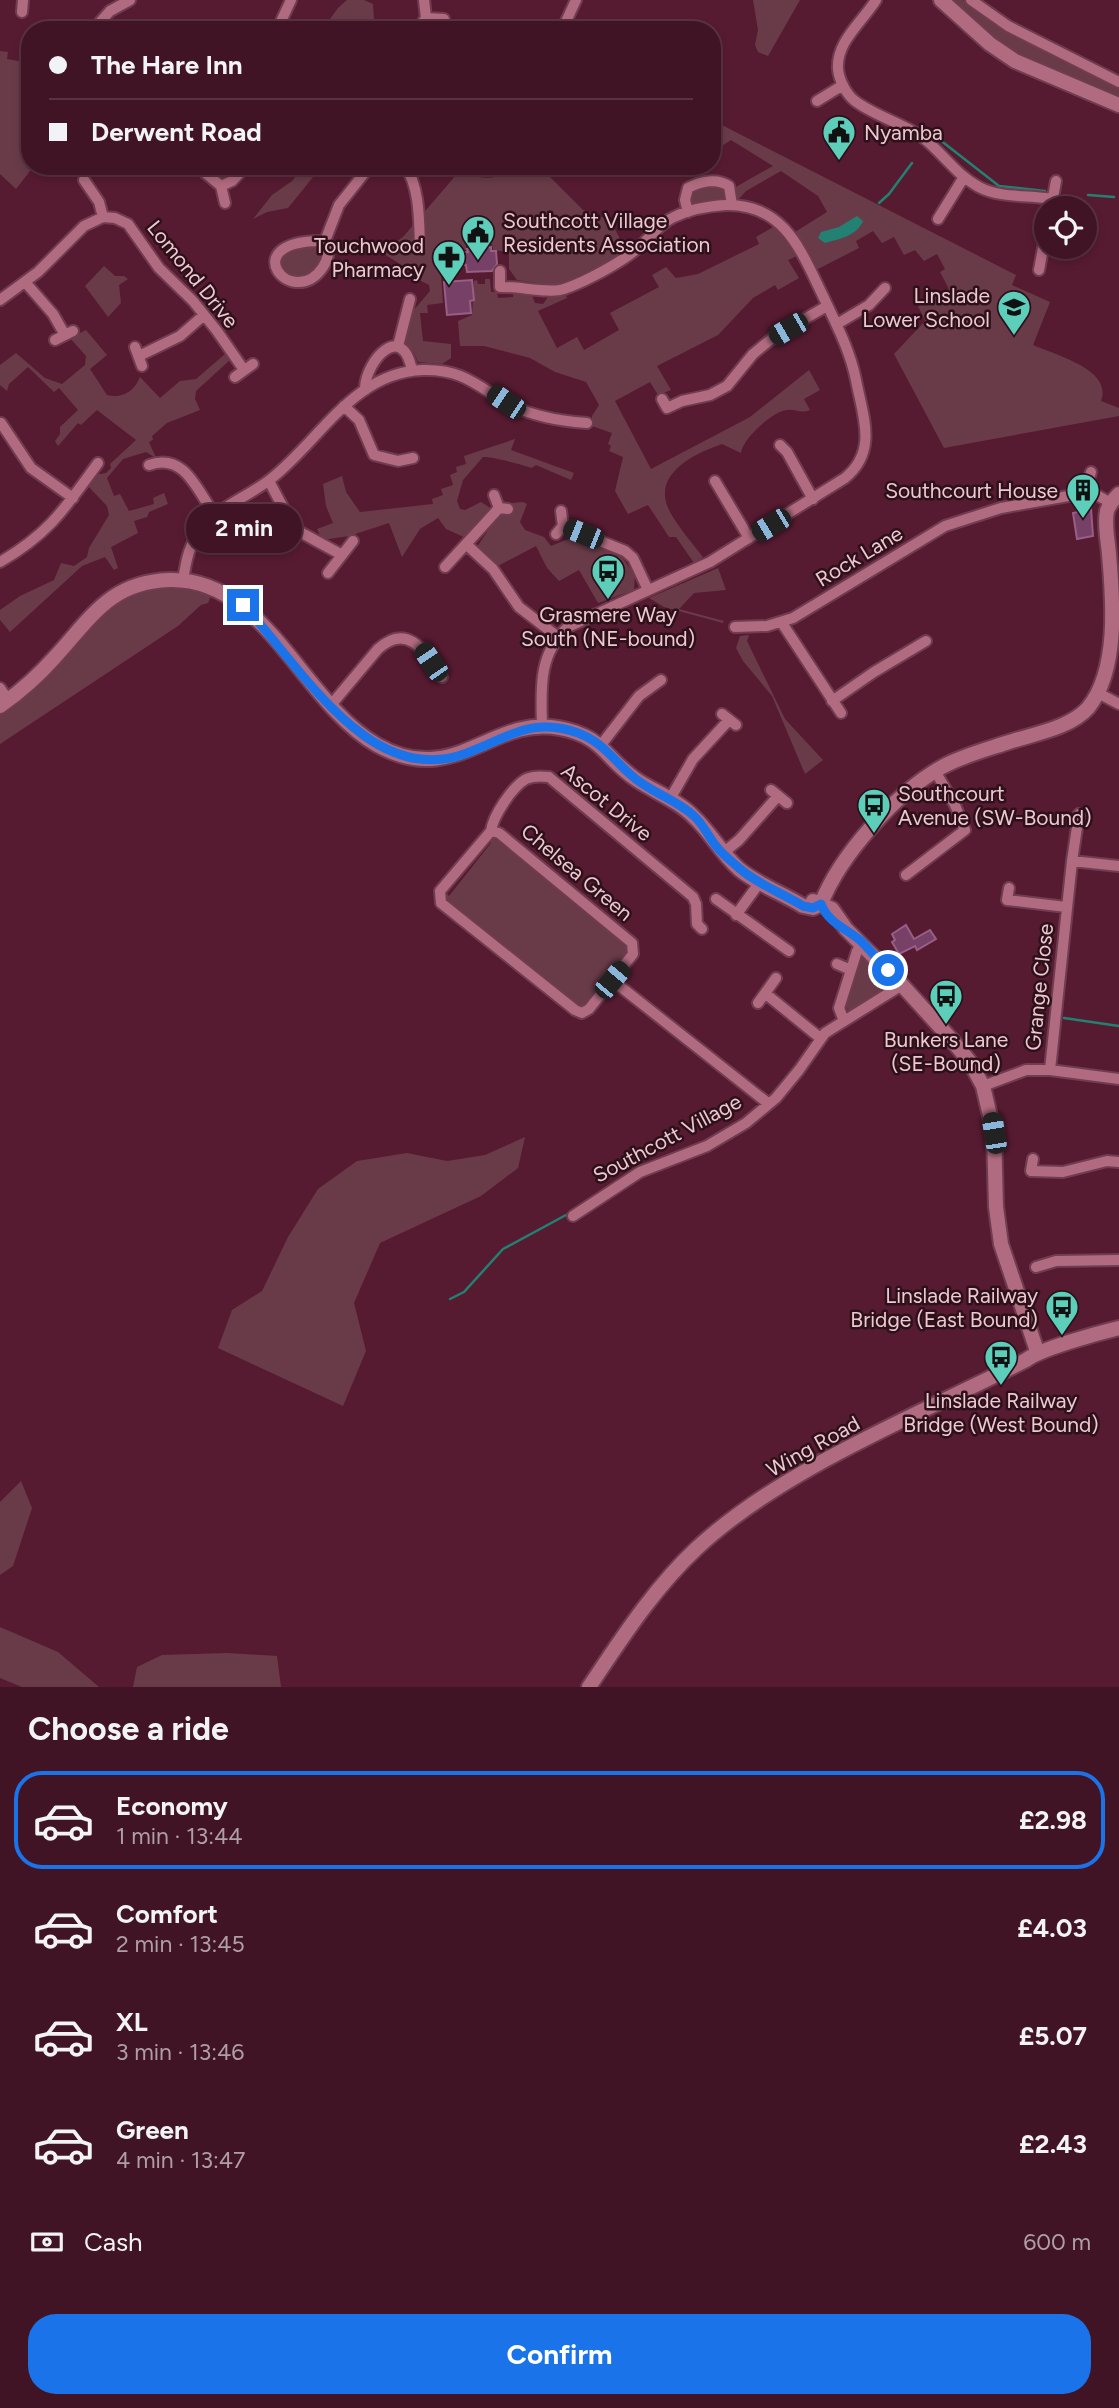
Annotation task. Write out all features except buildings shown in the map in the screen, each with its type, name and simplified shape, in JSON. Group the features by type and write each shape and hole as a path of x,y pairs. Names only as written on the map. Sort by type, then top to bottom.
{"street":[{"path":"22,12 23,0"},
{"path":"102,21 110,12 130,0"},
{"path":"281,21 291,0"},
{"path":"424,0 426,18 424,21"},
{"path":"566,21 576,0"},
{"path":"876,0 841,48 838,68 843,85 854,101 922,137 979,188 998,194 1026,194 1034,197"},
{"path":"941,0 990,44 1015,61 1119,105"},
{"path":"971,0 1008,26 1119,82"},
{"path":"426,18 444,19"},
{"path":"817,101 843,85"},
{"path":"208,175 221,186 225,203"},
{"path":"221,186 238,175"},
{"path":"325,241 339,205 363,175"},
{"path":"411,175 421,246"},
{"path":"938,211 964,177"},
{"path":"0,300 25,282 84,226 103,217 99,202 83,180"},
{"path":"1053,196 1056,181"},
{"path":"688,212 685,193 694,185 707,182 723,183 729,187 732,205"},
{"path":"499,271 500,287 566,288 624,259 665,222 688,212 732,205 756,209 781,223 801,252 837,324 854,370 864,425 866,447 860,464 845,478 710,562 581,619 558,636 542,670 542,726"},
{"name":"Lomond Drive","path":"103,217 115,218 128,224 159,268 204,315 244,370"},
{"path":"325,241 328,257 318,274 310,280 292,282 276,269 274,260 277,252 284,247 325,241"},
{"path":"1038,259 1039,270"},
{"path":"25,282 53,314 64,335"},
{"path":"837,324 869,305 885,288"},
{"path":"398,346 410,299"},
{"path":"667,408 682,401 709,395 727,386 753,354 775,336 827,306"},
{"path":"139,356 174,340 204,315"},
{"path":"365,388 380,354 391,346 398,346 405,351 412,371"},
{"path":"183,581 189,548 215,515 269,481 365,388 390,377 412,371 454,372 526,411 569,427 587,423"},
{"path":"344,406 359,420 374,455 398,461 413,458"},
{"path":"1,423 31,468 73,498"},
{"path":"864,425 878,423"},
{"path":"780,445 787,452 813,499"},
{"path":"0,562 22,550 51,526 98,463"},
{"path":"149,465 174,463 183,469 215,515"},
{"path":"821,904 831,883 867,833 901,797 935,771 972,754 1065,723 1089,707 1098,693 1107,666 1113,628 1107,512 1115,498 1085,493 1091,471"},
{"path":"269,481 300,532 342,555"},
{"path":"715,487 749,538"},
{"name":"Rock Lane","path":"735,627 745,629 782,622 810,608 945,526 1001,508 1085,493"},
{"path":"445,567 504,508 494,495"},
{"path":"561,511 559,530 625,551 633,558 648,590"},
{"path":"328,573 353,541"},
{"path":"467,545 493,569 519,607 558,636"},
{"path":"3,698 48,665 103,603 135,586 169,580 183,581 208,586 243,605 331,705 376,745 415,759 440,759 466,753 507,733 542,726 579,733 601,745 634,778 694,816 723,853 741,870 793,900 812,900 821,904 833,924 846,929 902,985 970,1062 983,1086 994,1133 996,1207 1001,1244 1037,1351"},
{"path":"782,622 841,713"},
{"path":"331,705 378,649 395,639 404,639 421,646 442,677"},
{"path":"832,701 914,654 926,641"},
{"path":"601,745 632,704 656,681"},
{"path":"1098,693 1119,704"},
{"path":"670,799 693,759 729,720"},
{"path":"909,867 965,830 955,805 935,771"},
{"name":"Ascot Drive","path":"491,831 493,819 520,784 532,777 549,777 675,889 692,897 696,904 697,924 702,929"},
{"path":"723,853 739,840 779,796"},
{"name":"Grange Close","path":"1050,1070 1066,907 1079,814"},
{"name":"Chelsea Green","path":"491,831 499,833 639,947 583,1017 435,896 491,831"},
{"path":"1072,861 1119,866"},
{"path":"736,915 760,882"},
{"name":"Grange Close","path":"1009,887 1007,900 1066,907"},
{"path":"716,899 789,951"},
{"path":"844,1021 839,1008 857,951"},
{"path":"837,964 851,970"},
{"path":"758,1003 776,978"},
{"path":"612,980 769,1104"},
{"name":"Southcott Village","path":"573,1216 640,1172 707,1146 746,1123 769,1104 799,1070 820,1037 902,985"},
{"path":"766,994 820,1037"},
{"path":"983,1086 1026,1070 1050,1070 1119,1079"},
{"path":"1033,1159 1031,1171 1052,1173 1107,1161 1119,1162"},
{"path":"1036,1267 1055,1261 1119,1260"},
{"name":"Wing Road","path":"589,1687 652,1596 697,1548 724,1525 803,1473 1026,1360 1037,1351 1052,1349 1119,1328"}],"shaded area":[{"path":"347,0 364,0 373,4 374,20 329,21"},
{"path":"753,0 800,0 768,56 758,52 755,45 758,30"},
{"path":"945,0 963,0 1022,40 1119,89 1119,101 1009,53"},
{"path":"0,51 8,52 7,59 21,61 21,175 27,175 16,189 0,174"},
{"name":"Linslade Lower School","path":"721,125 1016,275 1012,285 1050,302 1033,345 1091,372 1099,380 1101,401 1119,408 1119,416 944,448 894,354 925,321 918,306 949,289 940,272 945,269 937,254 924,261 915,250 904,255 894,237 882,243 873,231 856,241 859,248 816,270 795,232 827,212 818,196 781,171 746,191 738,200 734,188 773,166 731,140 721,146"},
{"path":"297,175 315,175 288,208 267,212 253,219 272,195"},
{"path":"456,175 484,178 548,175 583,210 610,220 627,252 558,286 517,280 509,269 509,252 493,250 492,244 466,245 466,250 450,251 451,273 441,274 443,303 427,305 428,313 420,313 423,341 451,344 451,358 442,364 418,362 414,353 403,344 413,311 430,291 429,285 381,252 403,237"},
{"path":"707,185 725,188 726,199 692,205 688,202 687,197 694,189"},
{"path":"857,216 863,221 852,233 825,243 818,238 821,232 839,227"},
{"path":"775,226 797,256 788,260 799,278 778,290 775,285 753,298 718,335 657,366 671,390 658,395 650,382 615,401 651,469 750,417 809,370 820,390 804,399 810,410 787,410 767,420 752,434 741,453 722,444 688,460 670,477 665,499 670,512 703,557 694,563 676,537 669,537 648,505 628,514 615,491 623,457 609,451 611,446 608,444 612,433 592,426 592,416 599,405 586,382 555,372 530,358 484,346 460,346 458,321 472,315 474,281 477,280 478,284 485,284 485,279 490,279 491,292 497,292 498,298 513,297 514,290 531,293 535,303 543,304 548,297 565,293 567,298 538,311 557,348 577,337 584,350 619,330 610,313 659,287 652,275 666,267 676,278 698,274 759,244 756,237"},
{"path":"317,245 322,247 323,257 313,271 296,276 283,268 281,258 285,252"},
{"path":"104,266 115,276 128,279 119,285 121,303 108,317 85,286"},
{"path":"86,330 107,355 90,369 107,395 126,393 140,377 160,398 180,381 196,379 225,354 230,360 196,391 195,399 200,410 167,423 152,436 153,440 149,442 156,458 146,452 123,459 107,478 114,496 120,494 129,511 154,504 153,498 164,493 168,504 149,512 147,517 134,521 138,533 111,547 118,568 114,570 105,557 82,566 10,632 0,620 0,610 20,596 54,580 61,563 74,566 87,557 89,548 109,515 107,506 88,486 94,475 106,473 111,468 110,464 136,440 97,410 81,425 78,423 58,446 55,441 60,434 60,427 78,410 59,388 54,392 28,367 9,384 7,391 0,385 0,365 16,353 45,378 62,384 85,365 86,356 70,338"},
{"path":"515,439 511,450 574,473 571,480 536,465 532,468 483,457 463,480 457,501 460,509 465,510 481,502 492,509 466,538 446,529 438,518 420,529 402,557 389,523 349,536 322,540 317,529 333,523 326,506 323,484 342,476 346,492 360,512 433,504 432,499 443,495 441,489 453,485 450,475 457,472 456,467 466,464 464,456"},
{"path":"512,503 527,504 520,522 525,530 544,537 551,546 571,538 621,556 635,575 634,590 598,603 579,570 559,581 547,568 536,546 494,568 477,547 499,514 511,513"},
{"path":"718,568 726,590 694,593 679,609 724,621 723,623 664,607 649,598"},
{"path":"168,586 212,593 208,603 201,605 178,626 0,744 0,713 46,676 106,608 137,591"},
{"path":"749,635 747,641 785,719 823,760 805,774 772,696 743,661 736,648 740,636"},
{"path":"493,837 628,944 629,951 585,1007 581,1008 445,901 445,892 449,896 491,843 487,839"},
{"path":"860,953 887,984 887,990 852,1012 848,1011 845,1004"},
{"path":"525,1137 518,1168 481,1196 380,1243 354,1303 366,1351 343,1406 218,1348 232,1310 262,1291 288,1237 318,1189 357,1161 407,1153 447,1161 485,1155"},
{"path":"21,1481 32,1508 13,1566 0,1575 0,1502"},
{"path":"0,1627 58,1652 99,1687 22,1687 0,1678"},
{"path":"227,1653 277,1656 281,1687 133,1687 137,1667 162,1655"}],"waterway":[{"path":"935,136 999,186 1045,191"},
{"path":"879,203 912,163"},
{"path":"1088,195 1114,197"},
{"path":"1064,1018 1119,1026"},
{"path":"450,1299 464,1292 503,1249 566,1215"}],"place":[{"name":"Nyamba","path":"839,162"},
{"name":"Southcott Village Residents Association","path":"478,262"},
{"name":"Touchwood Pharmacy","path":"449,287"},
{"name":"Linslade Lower School","path":"1014,337"},
{"name":"Southcourt House","path":"1083,520"},
{"name":"Grasmere Way South (NE-bound)","path":"608,601"},
{"name":"Southcourt Avenue (SW-Bound)","path":"874,835"},
{"name":"Bunkers Lane (SE-Bound)","path":"946,1026"},
{"name":"Linslade Railway Bridge (East Bound)","path":"1062,1337"},
{"name":"Linslade Railway Bridge (West Bound)","path":"1001,1387"}],"route":[{"path":"243,605 313,687 376,745 415,759 440,759 466,753 507,733 542,726 579,733 601,745 634,778 694,816 717,847 741,870 803,906 813,908 821,904 833,924 846,929 888,970"}]}
